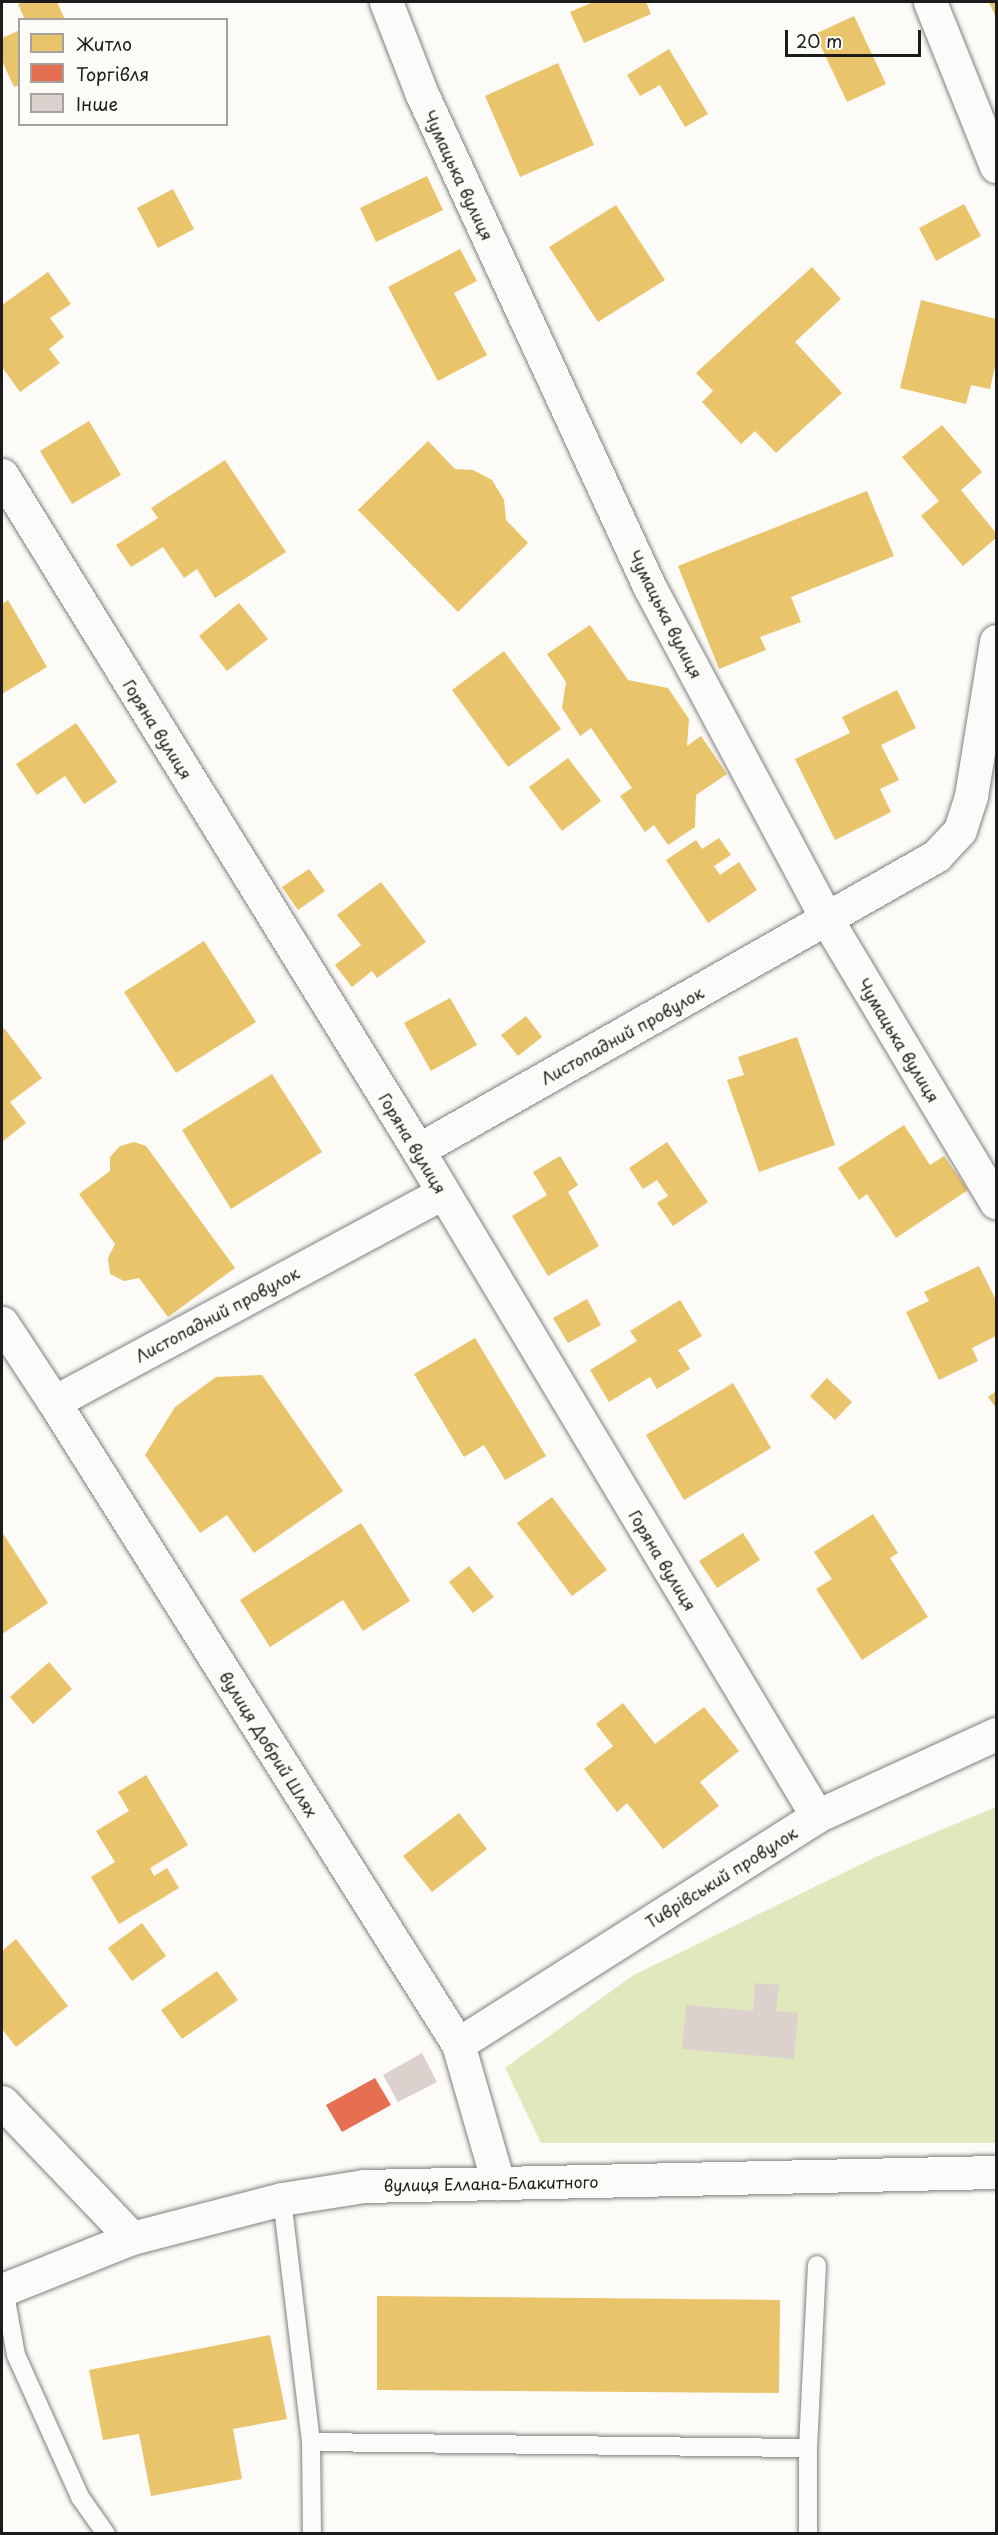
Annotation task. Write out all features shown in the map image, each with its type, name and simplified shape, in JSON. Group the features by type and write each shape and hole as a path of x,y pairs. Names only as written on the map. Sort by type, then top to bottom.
{"street":[{"name":"Чумацька вулиця","path":"386,2 421,93 649,586 826,920 996,1202"},
{"path":"930,2 996,166"},
{"name":"Горяна вулиця","path":"2,475 418,1150 817,1816"},
{"name":"Листопадний провулок","path":"418,1150 936,856 960,830 971,796 996,641"},
{"name":"Листопадний провулок","path":"54,1402 442,1193"},
{"name":"вулиця Добрий Шлях","path":"2,1323 458,2044 498,2183"},
{"name":"Тиврівський провулок","path":"458,2044 817,1816 996,1734"},
{"path":"2,2102 132,2238"},
{"name":"вулиця Еллана-Блакитного","path":"3,2289 132,2238 282,2199 364,2186 996,2172"}],"lane":[{"path":"282,2199 311,2442 312,2534"},
{"path":"808,2534 808,2448 817,2265"},
{"path":"3,2289 16,2355 80,2497 106,2534"},
{"path":"311,2442 808,2448"}],"green space":[{"path":"996,1807 996,2143 541,2143 505,2068 632,1976 876,1857"}],"building: Житло":[{"path":"57,2 64,18 24,18 18,4"},
{"path":"593,2 646,2 651,14 584,43 570,12"},
{"path":"989,2 996,2 996,18"},
{"path":"854,16 886,84 847,102 815,34"},
{"path":"18,31 18,86 14,87 2,61 2,38"},
{"path":"669,49 708,114 685,127 660,85 640,96 627,75"},
{"path":"558,63 594,145 520,177 485,96"},
{"path":"427,176 443,210 376,242 360,208"},
{"path":"173,189 194,229 158,248 137,208"},
{"path":"964,204 981,236 936,261 919,228"},
{"path":"616,205 665,280 598,322 549,247"},
{"path":"460,249 477,281 454,293 487,355 438,381 388,287"},
{"path":"812,267 841,299 795,342 842,393 776,453 755,431 741,444 702,402 713,391 696,373"},
{"path":"48,272 71,304 50,318 64,337 49,349 60,363 20,392 2,367 2,305"},
{"path":"921,300 996,319 996,362 990,389 971,385 966,404 900,388"},
{"path":"89,421 121,475 72,504 40,451"},
{"path":"942,425 982,472 961,490 996,533 996,538 963,566 921,516 939,501 902,457"},
{"path":"428,441 455,469 473,470 492,480 504,500 506,520 528,543 458,612 358,510"},
{"path":"225,460 286,552 215,598 197,569 184,578 163,547 131,567 116,545 158,518 151,508"},
{"path":"867,491 894,556 791,597 801,622 760,637 766,650 719,669 678,566"},
{"path":"8,600 47,667 2,694 2,604"},
{"path":"239,603 268,639 227,671 199,636"},
{"path":"590,625 628,680 668,688 689,719 687,746 701,736 727,774 696,795 695,827 668,845 654,825 645,832 620,796 632,788 591,728 580,736 562,708 566,682 547,654"},
{"path":"504,651 561,729 508,767 452,690"},
{"path":"897,690 916,728 881,745 899,780 880,789 891,812 835,840 795,759 850,733 842,717"},
{"path":"76,723 117,782 84,804 65,776 37,795 16,764"},
{"path":"568,758 601,801 562,831 529,787"},
{"path":"719,838 731,855 714,866 720,875 739,862 757,890 708,923 666,860 696,840 702,849"},
{"path":"309,869 325,891 298,910 282,887"},
{"path":"381,882 426,942 377,978 372,971 352,987 335,965 361,945 337,915"},
{"path":"204,941 256,1022 176,1073 124,992"},
{"path":"450,998 477,1045 431,1071 404,1023"},
{"path":"526,1016 542,1037 518,1056 501,1035"},
{"path":"4,1028 42,1078 10,1102 26,1123 2,1142 2,1030"},
{"path":"797,1037 835,1145 759,1172 727,1080 744,1075 738,1057"},
{"path":"272,1074 322,1152 231,1209 182,1130"},
{"path":"904,1125 930,1165 944,1156 968,1190 896,1238 867,1194 859,1200 838,1168"},
{"path":"134,1142 146,1146 235,1268 168,1317 139,1278 124,1281 110,1274 108,1258 115,1244 79,1194 110,1171 110,1157 120,1146"},
{"path":"667,1142 708,1202 673,1226 657,1203 668,1196 657,1180 643,1189 629,1168"},
{"path":"560,1156 578,1185 568,1192 599,1246 548,1276 512,1216 547,1195 533,1172"},
{"path":"979,1266 996,1300 996,1336 972,1348 978,1361 939,1380 906,1312 929,1301 924,1292"},
{"path":"587,1299 601,1325 568,1343 553,1318"},
{"path":"680,1300 702,1336 678,1350 690,1369 657,1389 650,1377 609,1402 590,1370 637,1341 630,1331"},
{"path":"475,1338 546,1456 505,1480 484,1445 464,1457 414,1374"},
{"path":"262,1375 343,1491 254,1553 227,1515 200,1533 145,1455 175,1407 216,1377"},
{"path":"827,1378 852,1402 835,1420 810,1396"},
{"path":"733,1383 771,1448 684,1500 646,1435"},
{"path":"996,1391 996,1408 988,1397"},
{"path":"552,1497 607,1570 572,1596 517,1523"},
{"path":"873,1514 898,1553 890,1558 928,1617 862,1660 816,1589 832,1579 814,1552"},
{"path":"361,1523 410,1601 363,1631 343,1600 270,1647 240,1600"},
{"path":"2,1532 48,1603 2,1634"},
{"path":"743,1533 760,1560 717,1588 699,1561"},
{"path":"469,1566 494,1597 473,1613 449,1582"},
{"path":"49,1662 72,1689 33,1724 10,1697"},
{"path":"623,1703 655,1744 704,1707 739,1751 700,1782 719,1806 663,1849 627,1803 617,1812 584,1769 613,1746 596,1724"},
{"path":"146,1775 188,1845 150,1868 154,1876 167,1868 179,1888 119,1924 91,1877 115,1862 96,1831 129,1811 118,1792"},
{"path":"459,1813 487,1849 432,1892 403,1856"},
{"path":"142,1923 166,1956 132,1981 108,1948"},
{"path":"16,1939 68,2006 16,2047 2,2029 2,1951"},
{"path":"217,1971 238,2000 182,2039 161,2010"},
{"path":"377,2296 780,2300 779,2393 377,2390"},
{"path":"270,2335 287,2419 233,2429 242,2479 151,2496 139,2434 103,2440 89,2370"}],"building: Торгівля":[{"path":"375,2078 391,2105 342,2132 326,2105"}],"building: Інше":[{"path":"755,1983 779,1985 776,2011 798,2013 794,2059 682,2049 686,2005 753,2011"},
{"path":"422,2053 437,2082 398,2102 383,2075"}]}
